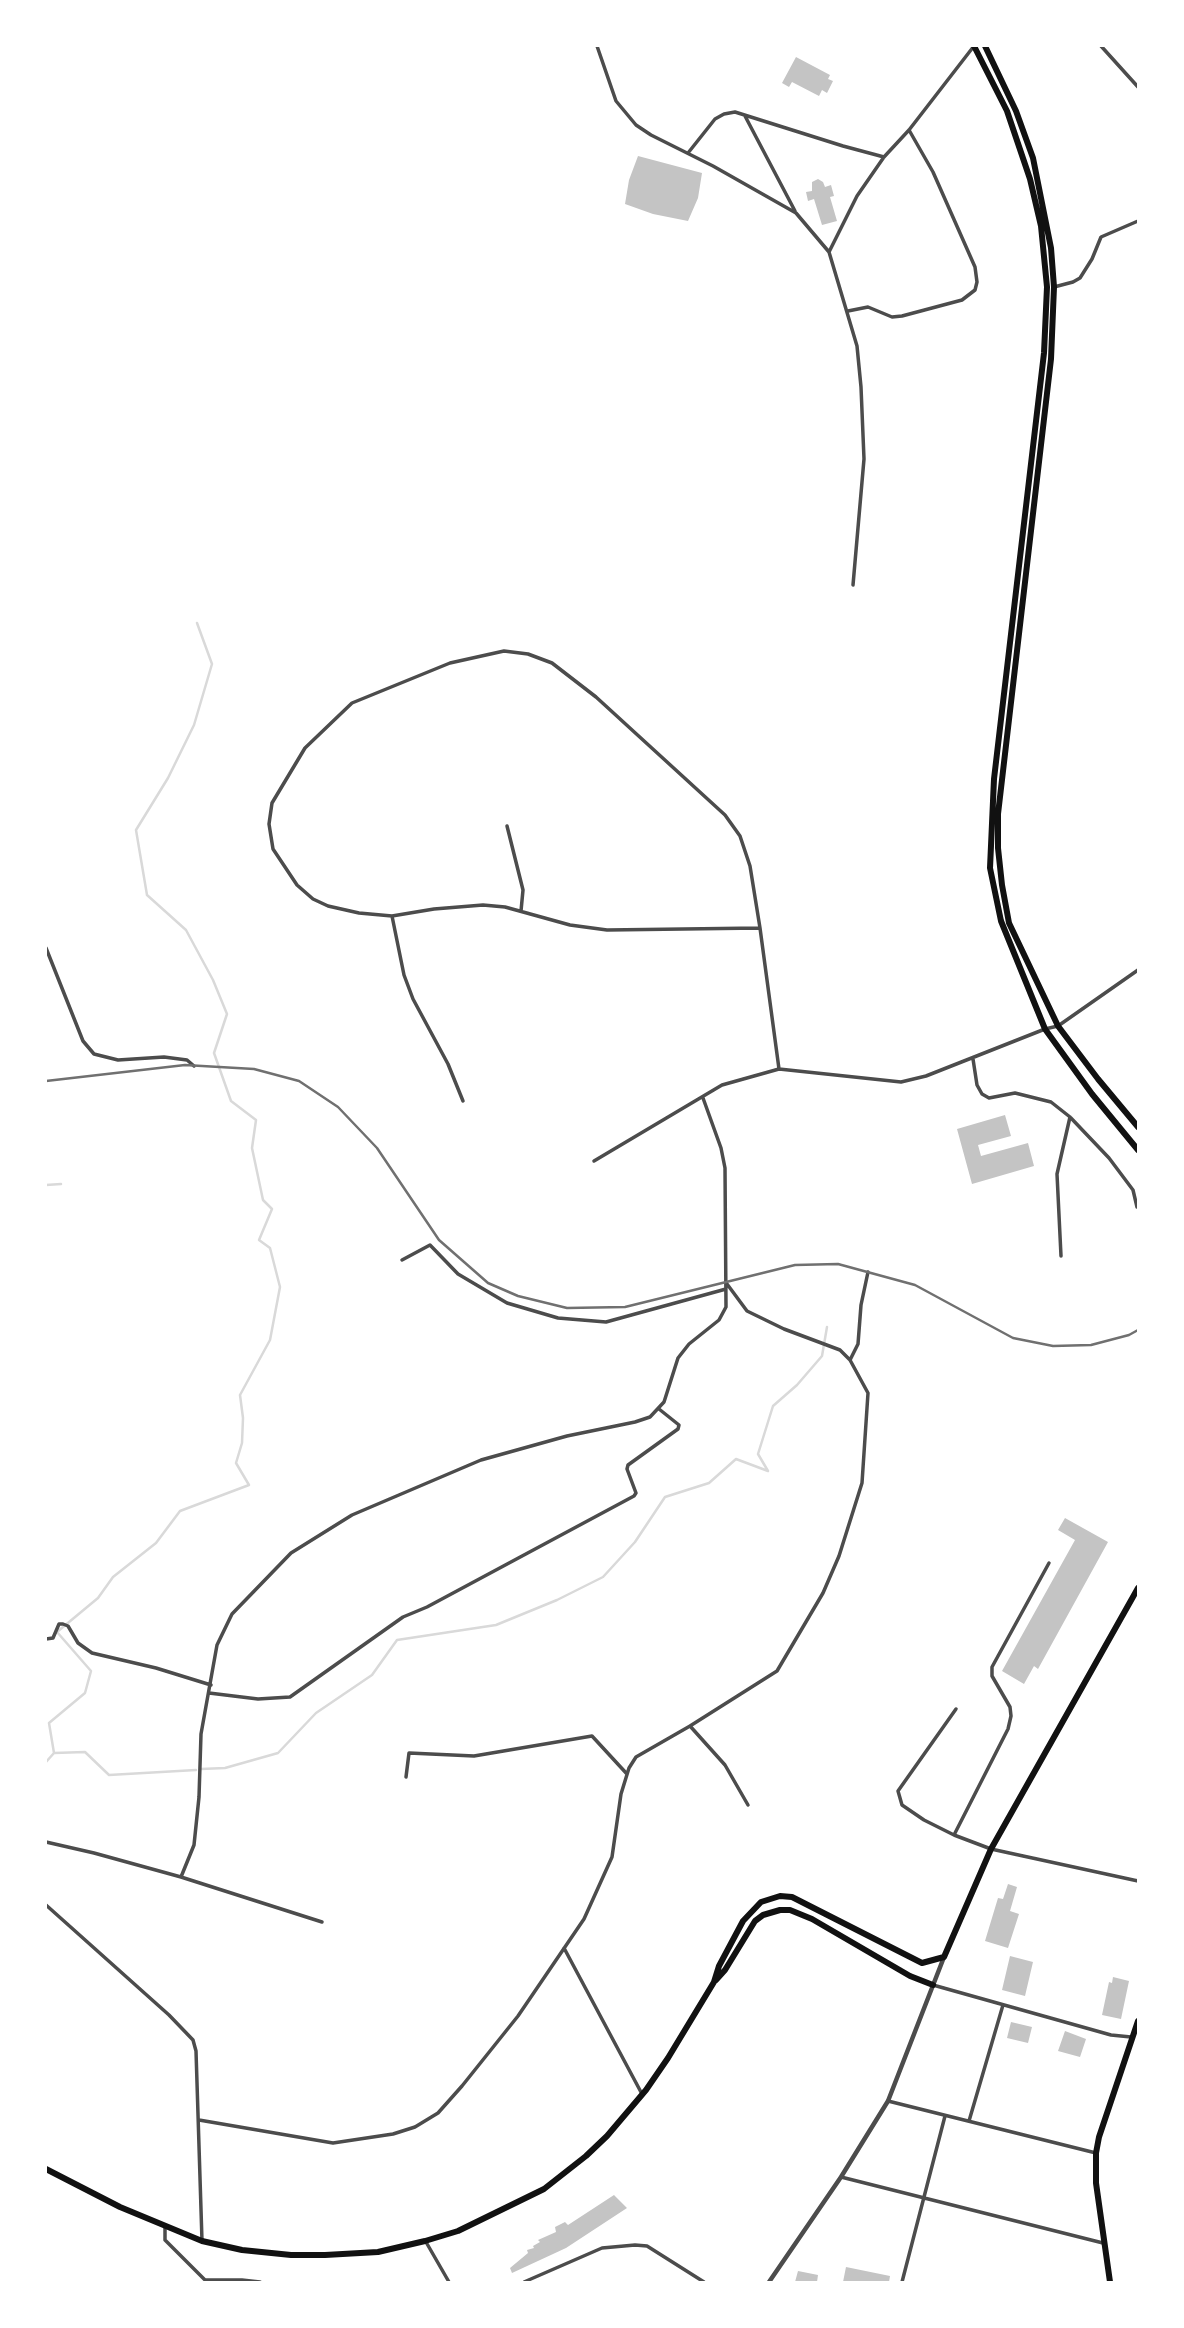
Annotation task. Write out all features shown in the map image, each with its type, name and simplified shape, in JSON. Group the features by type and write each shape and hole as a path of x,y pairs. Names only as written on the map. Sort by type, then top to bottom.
{"highway":[{"path":"974,46 1007,111 1030,179 1041,226 1047,287 1044,354 994,779 990,868 1001,921 1045,1029 1092,1094 1139,1150"},
{"path":"985,46 1016,111 1033,158 1051,248 1054,287 1051,359 1007,727 998,814 998,848 1009,923 1058,1026 1139,1127"},
{"path":"714,1982 719,1966 748,1916 761,1902 780,1896 803,1900 922,1963 944,1957 991,1849 1139,1588"},
{"path":"46,2169 165,2228 202,2241 242,2250 325,2255 378,2252 425,2241 470,2225 544,2189 586,2156 607,2136 642,2094 755,1921 763,1915 780,1909 812,1919 910,1976 933,1985"},
{"path":"1110,2283 1096,2183 1096,2153 1099,2137 1139,2021"}],"street":[{"path":"597,46 615,98 636,125 796,213"},
{"path":"829,252 857,196 884,157 909,130 974,46"},
{"path":"1101,46 1139,87"},
{"path":"688,153 715,119 724,114 744,114 884,157"},
{"path":"744,114 796,213 829,252 857,346 864,459 853,585"},
{"path":"848,312 868,307 892,317 902,316 962,300 975,290 975,267 933,172 909,130"},
{"path":"1054,287 1080,278 1101,237 1139,220"},
{"path":"760,928 607,930 570,925 520,911 483,905 392,916 359,913 328,906 313,899 297,885 273,849 269,824 272,803 305,747 352,703 450,663 504,651 528,654 552,663 575,679 726,815 740,836 750,866 760,928 779,1069"},
{"path":"507,825 523,890 520,911"},
{"path":"392,916 408,987 448,1064 463,1101"},
{"path":"46,948 83,1041 94,1054 118,1060 164,1056 187,1059 194,1066"},
{"path":"594,1161 722,1085 779,1069 901,1082 926,1076 1058,1026 1139,971"},
{"path":"973,1059 977,1085 982,1094 989,1098 1015,1093 1051,1102 1070,1117 1110,1158 1133,1190 1137,1207"},
{"path":"181,1877 194,1845 199,1797 198,1757 216,1645 232,1614 291,1553 352,1516 481,1460 650,1417 664,1402 678,1358 689,1344 723,1314 726,1307 725,1168 721,1148 703,1098"},
{"path":"1061,1256 1057,1174 1070,1117"},
{"path":"402,1260 430,1245 458,1274 507,1303 558,1318 606,1322 726,1289"},
{"path":"850,1360 858,1344 861,1305 868,1272"},
{"path":"199,2120 333,2143 393,2134 415,2127 438,2113 518,2016 584,1919 612,1857 621,1794 636,1756 778,1671 834,1568 862,1483 868,1393 850,1360 840,1350 784,1329 747,1311 726,1282"},
{"path":"209,1693 258,1699 290,1697 403,1617 427,1607 634,1496 636,1493 626,1469 628,1465 678,1429 679,1425 659,1409"},
{"path":"954,1835 1012,1716 1010,1707 992,1676 992,1667 1049,1563"},
{"path":"46,1639 53,1638 59,1624 64,1624 78,1643 92,1653 156,1668 211,1685"},
{"path":"956,1709 898,1791 902,1805 954,1835 991,1849 1139,1881"},
{"path":"690,1726 725,1765 748,1805"},
{"path":"406,1777 409,1753 474,1756 592,1736 627,1774"},
{"path":"46,1842 181,1877 322,1922"},
{"path":"46,1905 193,2040 196,2051 202,2241"},
{"path":"564,1948 642,2094"},
{"path":"769,2283 841,2177 888,2101 944,1957"},
{"path":"933,1985 1111,2035 1133,2037"},
{"path":"969,2122 1003,2005"},
{"path":"888,2101 1096,2153"},
{"path":"902,2283 945,2116"},
{"path":"841,2177 1103,2243"},
{"path":"165,2228 165,2240 205,2280 260,2283"},
{"path":"425,2241 449,2283"},
{"path":"524,2283 602,2248 635,2245 647,2246 704,2283"}],"building":[{"path":"796,57 830,75 828,79 833,81 827,93 822,90 819,96 792,82 789,87 782,83"},
{"path":"638,156 702,173 698,198 688,221 653,214 625,204 629,180"},
{"path":"818,179 825,187 831,185 834,196 830,197 837,221 822,225 814,199 808,201 806,192 812,191 812,182"},
{"path":"1005,1115 1011,1136 978,1145 981,1156 1028,1143 1034,1166 972,1184 957,1129"},
{"path":"1065,1518 1108,1542 1038,1669 1034,1666 1024,1684 1002,1671 1075,1540 1058,1530"},
{"path":"1008,1884 1017,1887 1010,1911 1019,1914 1008,1948 985,1941 998,1898 1003,1899"},
{"path":"1010,1956 1033,1962 1025,1996 1002,1990"},
{"path":"1113,1977 1129,1981 1121,2019 1102,2015 1109,1982 1112,1983"},
{"path":"1011,2022 1032,2027 1028,2043 1007,2038"},
{"path":"1065,2031 1086,2039 1080,2057 1058,2051"},
{"path":"614,2195 627,2208 566,2248 512,2273 510,2268 528,2253 527,2250 540,2242 538,2240 556,2232 555,2227 565,2222 568,2225"},
{"path":"846,2267 890,2276 889,2282 843,2282"},
{"path":"798,2271 818,2275 817,2282 795,2282"}],"waterway":[{"path":"54,1753 49,1723 85,1693 91,1671 57,1632 98,1598 113,1577 156,1543 180,1511 249,1485 236,1463 242,1443 240,1395 270,1340 280,1287 270,1248 259,1240 272,1209 263,1200 252,1148 256,1120 231,1101 214,1053 227,1014 213,980 186,930 147,895 136,830 168,778 194,725 212,664 197,623"},
{"path":"46,1185 61,1184"},
{"path":"201,1769 225,1768 278,1753 316,1713 372,1675 397,1640 496,1625 557,1600 603,1577 635,1542 665,1497 709,1483 736,1459 768,1471 758,1454 773,1406 797,1385 822,1356 827,1327"},
{"path":"46,1762 54,1753 85,1752 109,1775 196,1770"}],"railway":[{"path":"46,1081 185,1065 254,1069 299,1081 338,1107 377,1148 439,1240 488,1283 518,1296 567,1308 625,1307 795,1265 838,1264 915,1285 1013,1338 1053,1346 1091,1345 1138,1330"}]}
